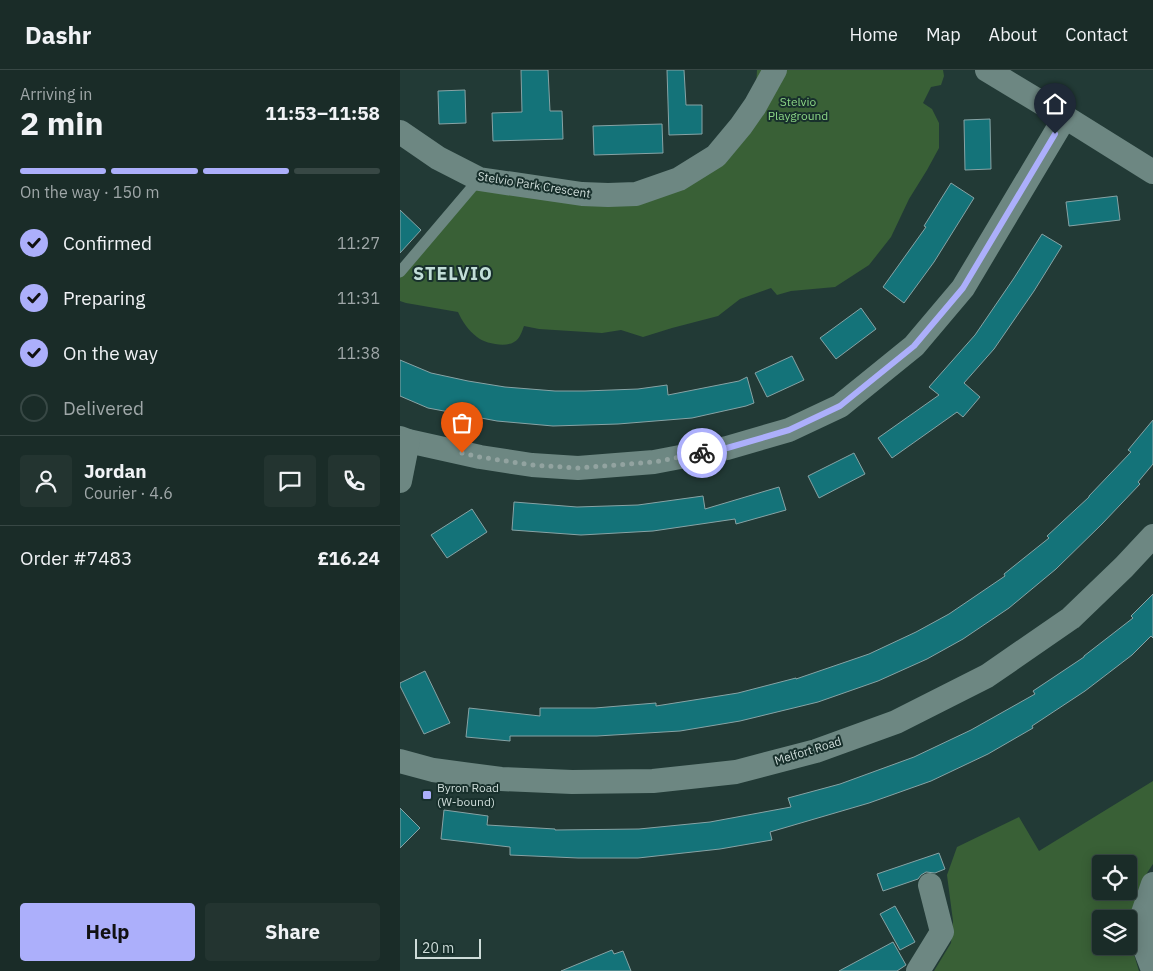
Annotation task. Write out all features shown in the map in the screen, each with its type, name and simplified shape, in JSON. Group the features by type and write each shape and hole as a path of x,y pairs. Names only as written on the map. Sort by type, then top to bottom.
{"street":[{"name":"Stelvio Park Crescent","path":"400,132 438,158 479,179 582,194 636,194 679,179 716,156 755,106 775,70"},
{"path":"987,70 1153,172"},
{"path":"400,481 404,440 480,457 532,465 578,468 607,466 654,462 727,448 789,430 840,406 914,346 963,288 1065,117"},
{"name":"Melfort Road","path":"400,761 433,770 501,778 572,782 653,781 736,772 816,751 896,722 986,676 1071,618 1153,536"},
{"path":"918,971 942,932 930,884"},
{"path":"1153,884 1141,919 1145,949 1153,970"}],"lane":[{"path":"400,272 479,179"}],"green space":[{"name":"Stelvio Playground","path":"757,70 943,70 944,76 941,85 931,87 923,103 932,109 939,123 939,148 909,199 891,237 869,265 835,287 791,291 777,295 771,288 740,299 718,316 643,337 621,330 602,333 539,329 524,326 516,341 505,345 480,339 461,319 458,312 400,301 400,273 479,179 582,194 679,179 755,106"},
{"path":"1153,781 1153,864 1137,895 1137,855 1092,855 1092,900 1135,900 1133,910 1092,910 1092,955 1135,955 1139,971 934,971 951,943 953,921 947,875 957,847 1019,817 1039,851"}],"building":[{"path":"521,70 548,70 550,111 562,111 563,139 493,141 492,113 522,112"},
{"path":"667,70 684,70 686,105 702,105 702,134 669,135"},
{"path":"465,90 466,123 439,124 438,91"},
{"path":"990,119 991,169 965,170 964,120"},
{"path":"662,124 663,153 594,155 593,126"},
{"path":"951,183 974,198 934,262 904,303 883,287 926,227 924,226"},
{"path":"1117,196 1120,220 1069,226 1066,202"},
{"path":"400,210 421,230 400,253"},
{"path":"1042,234 1062,246 994,349 964,383 980,397 963,417 957,412 892,458 878,438 939,395 929,387 975,335"},
{"path":"861,308 876,329 836,359 820,338"},
{"path":"792,356 804,380 767,397 755,373"},
{"path":"400,360 431,373 468,381 505,387 555,391 638,389 667,385 668,395 739,381 747,377 754,403 692,418 618,424 553,426 497,421 428,408 400,396"},
{"path":"1153,420 1153,464 1138,482 1140,484 1056,569 1009,608 963,639 927,659 878,681 818,702 740,721 680,731 597,736 510,736 510,741 466,737 469,708 540,716 540,708 595,708 656,703 656,706 738,693 796,679 869,654 949,614 1005,576 1004,574 1049,538 1047,536 1089,497 1131,452 1128,450"},
{"path":"854,453 865,474 819,498 808,476"},
{"path":"779,487 786,510 736,524 735,519 653,531 581,535 512,530 514,502 577,507 638,505 703,496 705,509"},
{"path":"472,509 487,532 447,558 431,535"},
{"path":"1153,594 1153,638 1151,636 1132,655 1085,691 1032,726 1033,728 988,754 931,781 869,803 770,832 772,840 720,849 638,858 578,858 510,855 510,847 441,839 444,810 488,816 487,825 555,830 639,829 710,822 791,807 788,798 840,784 914,757 971,730 1035,694 1033,691 1084,657 1133,618 1131,616"},
{"path":"425,671 450,723 424,734 400,683"},
{"path":"400,808 420,828 400,848"},
{"path":"939,853 945,869 935,873 926,872 918,879 883,891 877,874"},
{"path":"895,906 915,942 900,950 880,914"},
{"path":"893,942 906,965 897,971 839,971"},
{"path":"612,950 614,954 623,951 631,971 561,971"}],"way so far":[{"path":"462,453 532,465 578,468 654,462 702,453"}],"place":[{"name":"Byron Road (W-bound)","path":"427,795"}],"district":[{"name":"STELVIO","path":"453,274"}],"route":[{"path":"702,453 727,448 789,430 840,406 914,346 963,288 1055,134"}]}
